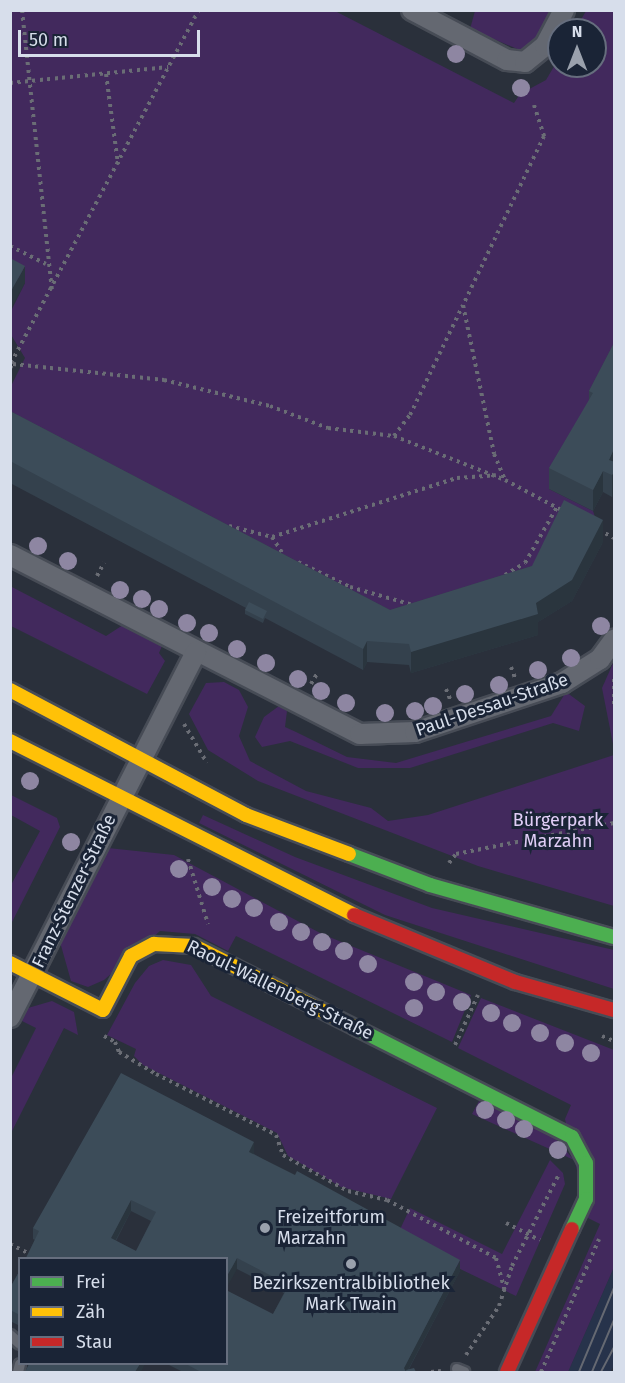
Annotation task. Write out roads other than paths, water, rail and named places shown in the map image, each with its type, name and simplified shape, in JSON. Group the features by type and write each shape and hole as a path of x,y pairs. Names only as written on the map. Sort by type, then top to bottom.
{"main road":[{"path":"10,690 246,815 393,872 615,937"},
{"path":"10,741 380,928 515,982 615,1010"},
{"name":"Raoul-Wallenberg-Straße","path":"10,963 103,1010 131,956 154,944 178,942 209,953 572,1137 586,1163 585,1199 507,1372"}],"street":[{"path":"412,10 507,60 525,62 545,46 564,10"},
{"path":"10,555 196,652 121,798"},
{"name":"Paul-Dessau-Straße","path":"196,652 337,724 391,737 562,683 600,659 615,640"},
{"name":"Franz-Stenzer-Straße","path":"10,1017 121,798"}],"tram line":[{"path":"579,1372 614,1288"},
{"path":"592,1372 614,1320"},
{"path":"601,1372 614,1348"}],"place":[{"name":"Freizeitforum Marzahn","path":"265,1228"},
{"name":"Bezirkszentralbibliothek Mark Twain","path":"351,1264"}],"park label":[{"name":"Bürgerpark Marzahn","path":"558,831"}]}
